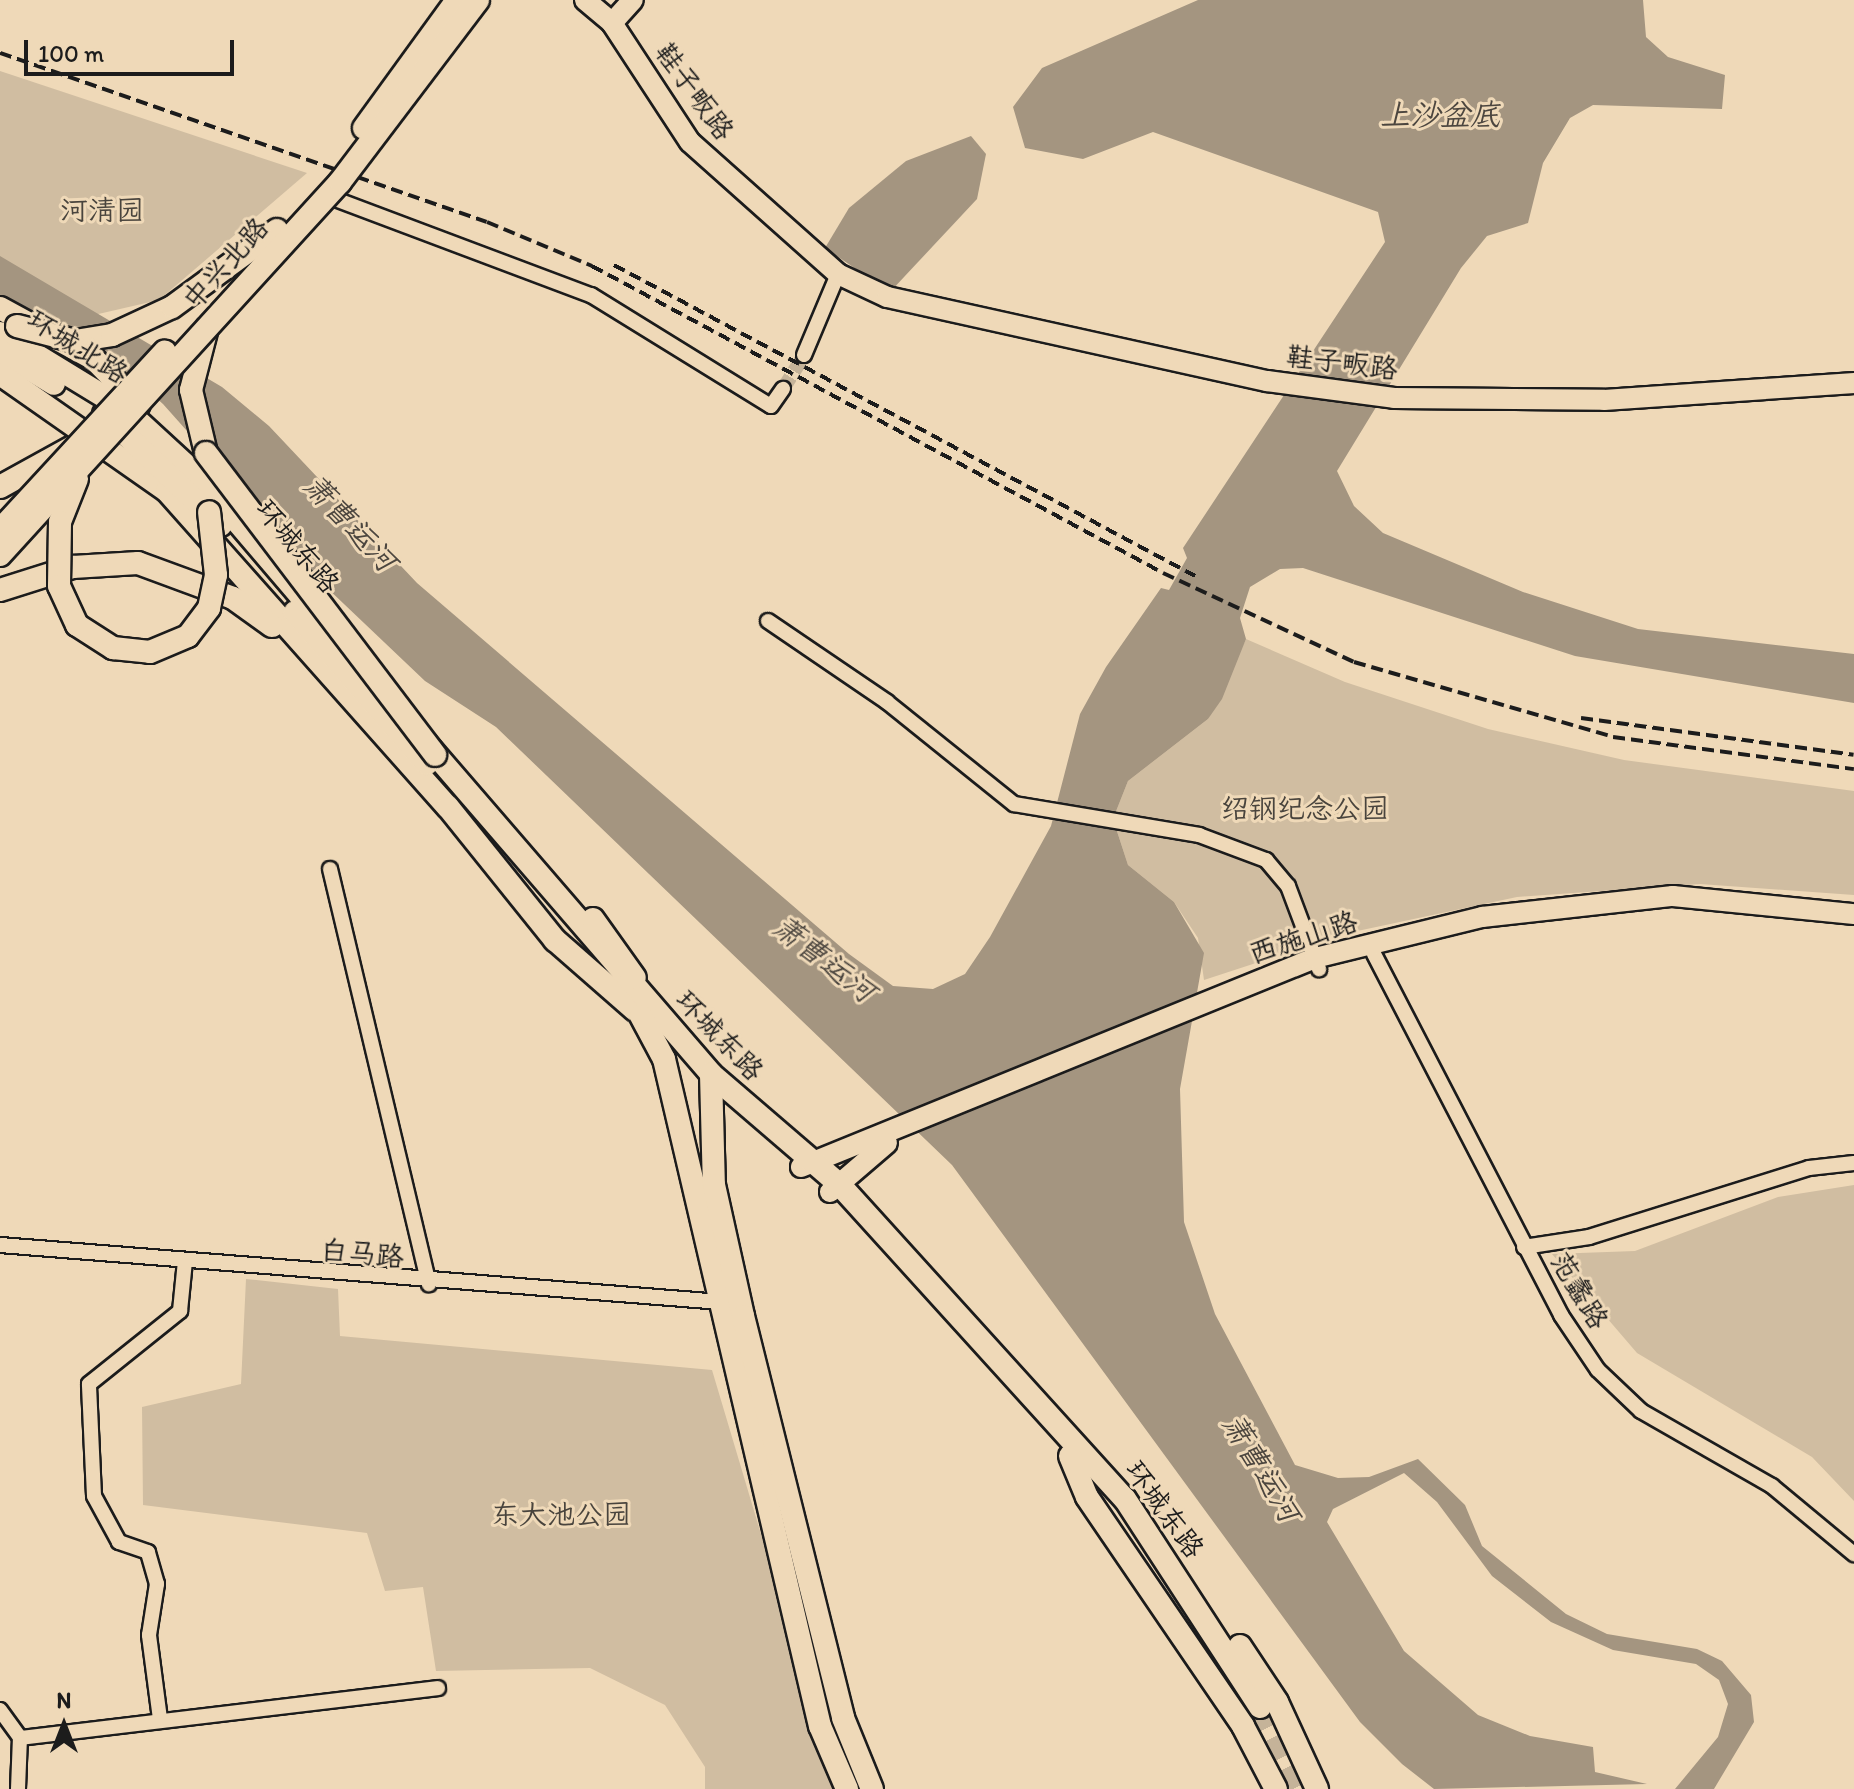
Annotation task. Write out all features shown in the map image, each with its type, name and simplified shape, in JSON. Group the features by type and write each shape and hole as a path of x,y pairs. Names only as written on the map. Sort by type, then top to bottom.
{"main road":[{"name":"中兴北路","path":"0,555 82,453 330,173 457,0"},
{"name":"中兴北路","path":"0,530 207,328 327,196 448,49 478,0"},
{"name":"鞋子畈路","path":"585,0 612,23 690,142 838,274 887,297 1267,381 1394,398 1604,400 1854,383"},
{"path":"612,23 633,0"},
{"path":"6,325 75,341 112,335 172,307 277,230"},
{"path":"0,308 94,359 360,638 426,728 622,951 641,1010 664,1059 820,1726 847,1789"},
{"name":"环城北路","path":"6,325 119,415"},
{"path":"207,328 191,390 206,453 435,755"},
{"path":"2,359 167,491 300,646 448,807 555,940 641,1010"},
{"name":"环城北路","path":"2,359 119,415"},
{"name":"环城东路","path":"119,415 209,512 583,937"},
{"name":"环城东路","path":"119,415 201,479 435,755 641,1010 708,1081 835,1188 1074,1452 1255,1710"},
{"path":"0,487 82,453"},
{"path":"82,453 60,522 59,586 77,625 113,648 150,652 188,636 209,608 216,575 209,512"},
{"path":"0,590 73,567 138,563 233,598 300,646"},
{"name":"西施山路","path":"807,1164 874,1142 1310,966 1482,917 1673,896 1854,914"},
{"name":"西施山路","path":"1310,966 1374,954 1484,925 1673,905 1854,925"},
{"path":"708,1081 714,1185 743,1316 843,1718 872,1789"},
{"name":"西施山路","path":"835,1188 874,1142"},
{"path":"1074,1452 1087,1497 1243,1726 1276,1789"},
{"path":"1074,1452 1128,1482 1277,1702 1317,1789"}],"street":[{"path":"327,196 591,295 771,406 783,389"},
{"path":"804,355 838,274"},
{"path":"768,621 887,702 1014,804 1037,812 1199,835 1266,860 1288,886 1310,966"},
{"path":"330,869 429,1284"},
{"name":"范蠡路","path":"1374,954 1524,1247 1598,1370 1641,1411 1772,1486 1854,1554"},
{"path":"1524,1247 1589,1237 1809,1168 1854,1163"},
{"name":"白马路","path":"0,1245 429,1284 721,1302"},
{"path":"160,1719 149,1635 157,1584 148,1552 119,1542 94,1496 89,1384 180,1311 185,1261"},
{"path":"20,1738 438,1688"},
{"path":"0,1710 20,1738 18,1789"}],"green space":[{"name":"河清园","path":"0,71 307,173 159,300 81,318 0,272"},
{"name":"绍钢纪念公园","path":"1246,639 1345,682 1488,729 1624,760 1854,791 1854,895 1700,884 1517,897 1348,933 1204,980 1198,938 1174,902 1128,865 1113,819 1128,781 1208,719"},
{"path":"1854,1185 1854,1501 1812,1457 1637,1353 1552,1254 1635,1251 1778,1197"},
{"name":"东大池公园","path":"246,1279 338,1289 340,1336 712,1370 837,1789 705,1789 705,1767 665,1705 590,1668 436,1671 423,1587 385,1591 367,1533 143,1505 142,1407 241,1384"}],"water":[{"path":"1198,0 1643,0 1646,37 1668,57 1725,75 1722,109 1593,105 1570,118 1543,163 1528,223 1487,236 1461,268 1337,471 1354,506 1383,533 1523,592 1638,629 1854,654 1854,703 1575,656 1303,568 1280,569 1250,587 1240,618 1246,639 1222,699 1208,719 1128,781 1113,819 1128,865 1174,902 1204,953 1180,1089 1184,1222 1215,1314 1295,1465 1338,1478 1369,1477 1418,1459 1465,1505 1482,1546 1566,1614 1607,1634 1697,1649 1722,1661 1751,1695 1754,1722 1714,1789 1675,1789 1718,1737 1728,1704 1719,1680 1696,1664 1613,1650 1551,1622 1492,1576 1437,1502 1404,1473 1333,1509 1327,1522 1404,1651 1478,1715 1530,1736 1593,1747 1595,1772 1647,1784 1434,1789 1402,1764 1360,1722 952,1165 496,727 425,681 324,585 163,404 130,375 0,307 0,256 222,387 269,426 417,583 849,954 893,986 933,989 965,974 990,937 1051,826 1080,714 1106,667 1161,588 1169,590 1187,558 1183,548 1385,242 1378,212 1153,132 1083,159 1025,148 1013,107 1042,68"},
{"path":"971,136 986,154 977,199 890,292 825,248 849,208 906,161"}],"tunnel":[{"path":"783,389 804,355"},
{"path":"1260,1707 1301,1789"}],"railway":[{"path":"0,53 487,222 592,266 1163,573 1354,662 1613,737 1854,769"},
{"path":"614,265 1195,576"},
{"path":"1581,718 1854,755"}],"water label":[{"name":"上沙盆底","path":"1440,115"},
{"name":"萧曹运河","path":"350,523"},
{"name":"萧曹运河","path":"824,959"},
{"name":"萧曹运河","path":"1261,1468"}]}
